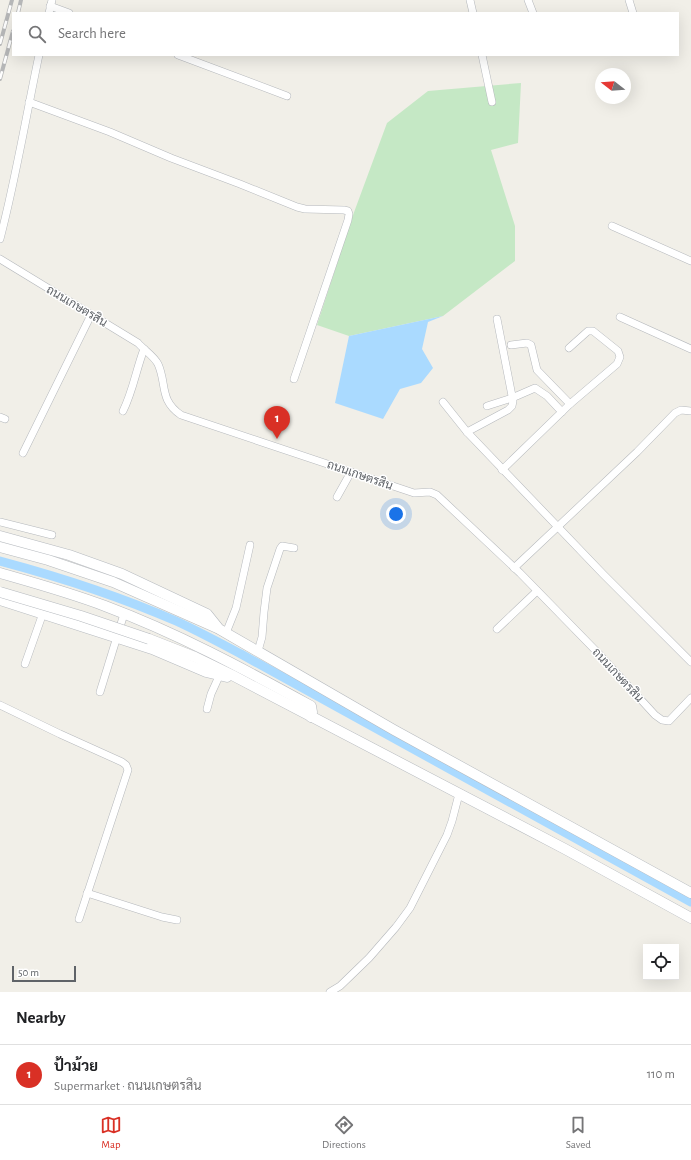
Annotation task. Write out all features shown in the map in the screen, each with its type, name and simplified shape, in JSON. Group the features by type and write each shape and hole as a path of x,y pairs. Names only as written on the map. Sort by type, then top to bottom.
{"street":[{"path":"470,0 473,12"},
{"path":"528,0 533,12"},
{"path":"629,0 633,12"},
{"path":"50,6 67,12"},
{"path":"0,239 14,183 39,56"},
{"path":"181,56 287,96"},
{"path":"482,56 492,102"},
{"path":"29,102 110,132 171,158 297,207 305,209 348,211 348,220 294,379"},
{"path":"612,226 691,261"},
{"name":"ถนนเกษตรสิน","path":"0,259 138,343 156,362 162,373 165,397 180,415 414,493 430,492 437,495 537,591 599,654 655,715 662,720 669,721 691,698"},
{"path":"23,453 91,315"},
{"path":"620,317 691,349"},
{"path":"467,432 508,410 512,406 512,398 497,319"},
{"path":"502,470 570,404 616,364 620,356 614,347 595,332 590,330 569,348"},
{"path":"511,345 527,343 531,345 537,370 570,404"},
{"path":"123,411 131,392 135,374 144,349"},
{"path":"487,406 512,398 535,388 547,396 562,412"},
{"path":"443,402 467,432 502,470 691,662"},
{"path":"514,568 637,452 675,413 681,410 691,411"},
{"path":"338,497 351,472"},
{"path":"0,522 52,535"},
{"path":"0,536 70,555 122,574 207,614 222,631"},
{"path":"222,631 236,608 250,545"},
{"path":"258,651 262,637 265,601 272,572 280,549 282,546 294,548"},
{"path":"0,547 48,560 113,582 222,631 401,734 691,893"},
{"path":"0,573 47,586 124,614 198,646 311,706 311,717"},
{"path":"497,629 537,591"},
{"path":"0,592 81,616 149,639 195,657 221,673"},
{"path":"0,600 152,649 206,672 221,673 237,678 565,849 691,918"},
{"path":"25,664 43,613"},
{"path":"100,692 124,614"},
{"path":"207,709 211,694 221,673"},
{"path":"0,705 126,765 128,770 79,919"},
{"path":"330,992 340,986 369,958 396,927 410,908 446,835 452,821 459,794"},
{"path":"87,893 176,920"}],"green space":[{"path":"521,83 518,143 491,150 515,226 515,261 443,316 349,336 317,325 353,215 387,123 428,91"}],"water":[{"path":"443,316 428,322 422,349 433,368 421,383 400,389 383,419 335,403 349,336"}],"waterway":[{"path":"0,561 67,580 111,595 176,621 241,654 691,902"}],"railway":[{"path":"0,44 12,0"},
{"path":"18,12 21,0"},
{"path":"0,79 12,35"}],"place":[{"name":"ป้าม้วย","path":"277,439"}]}
